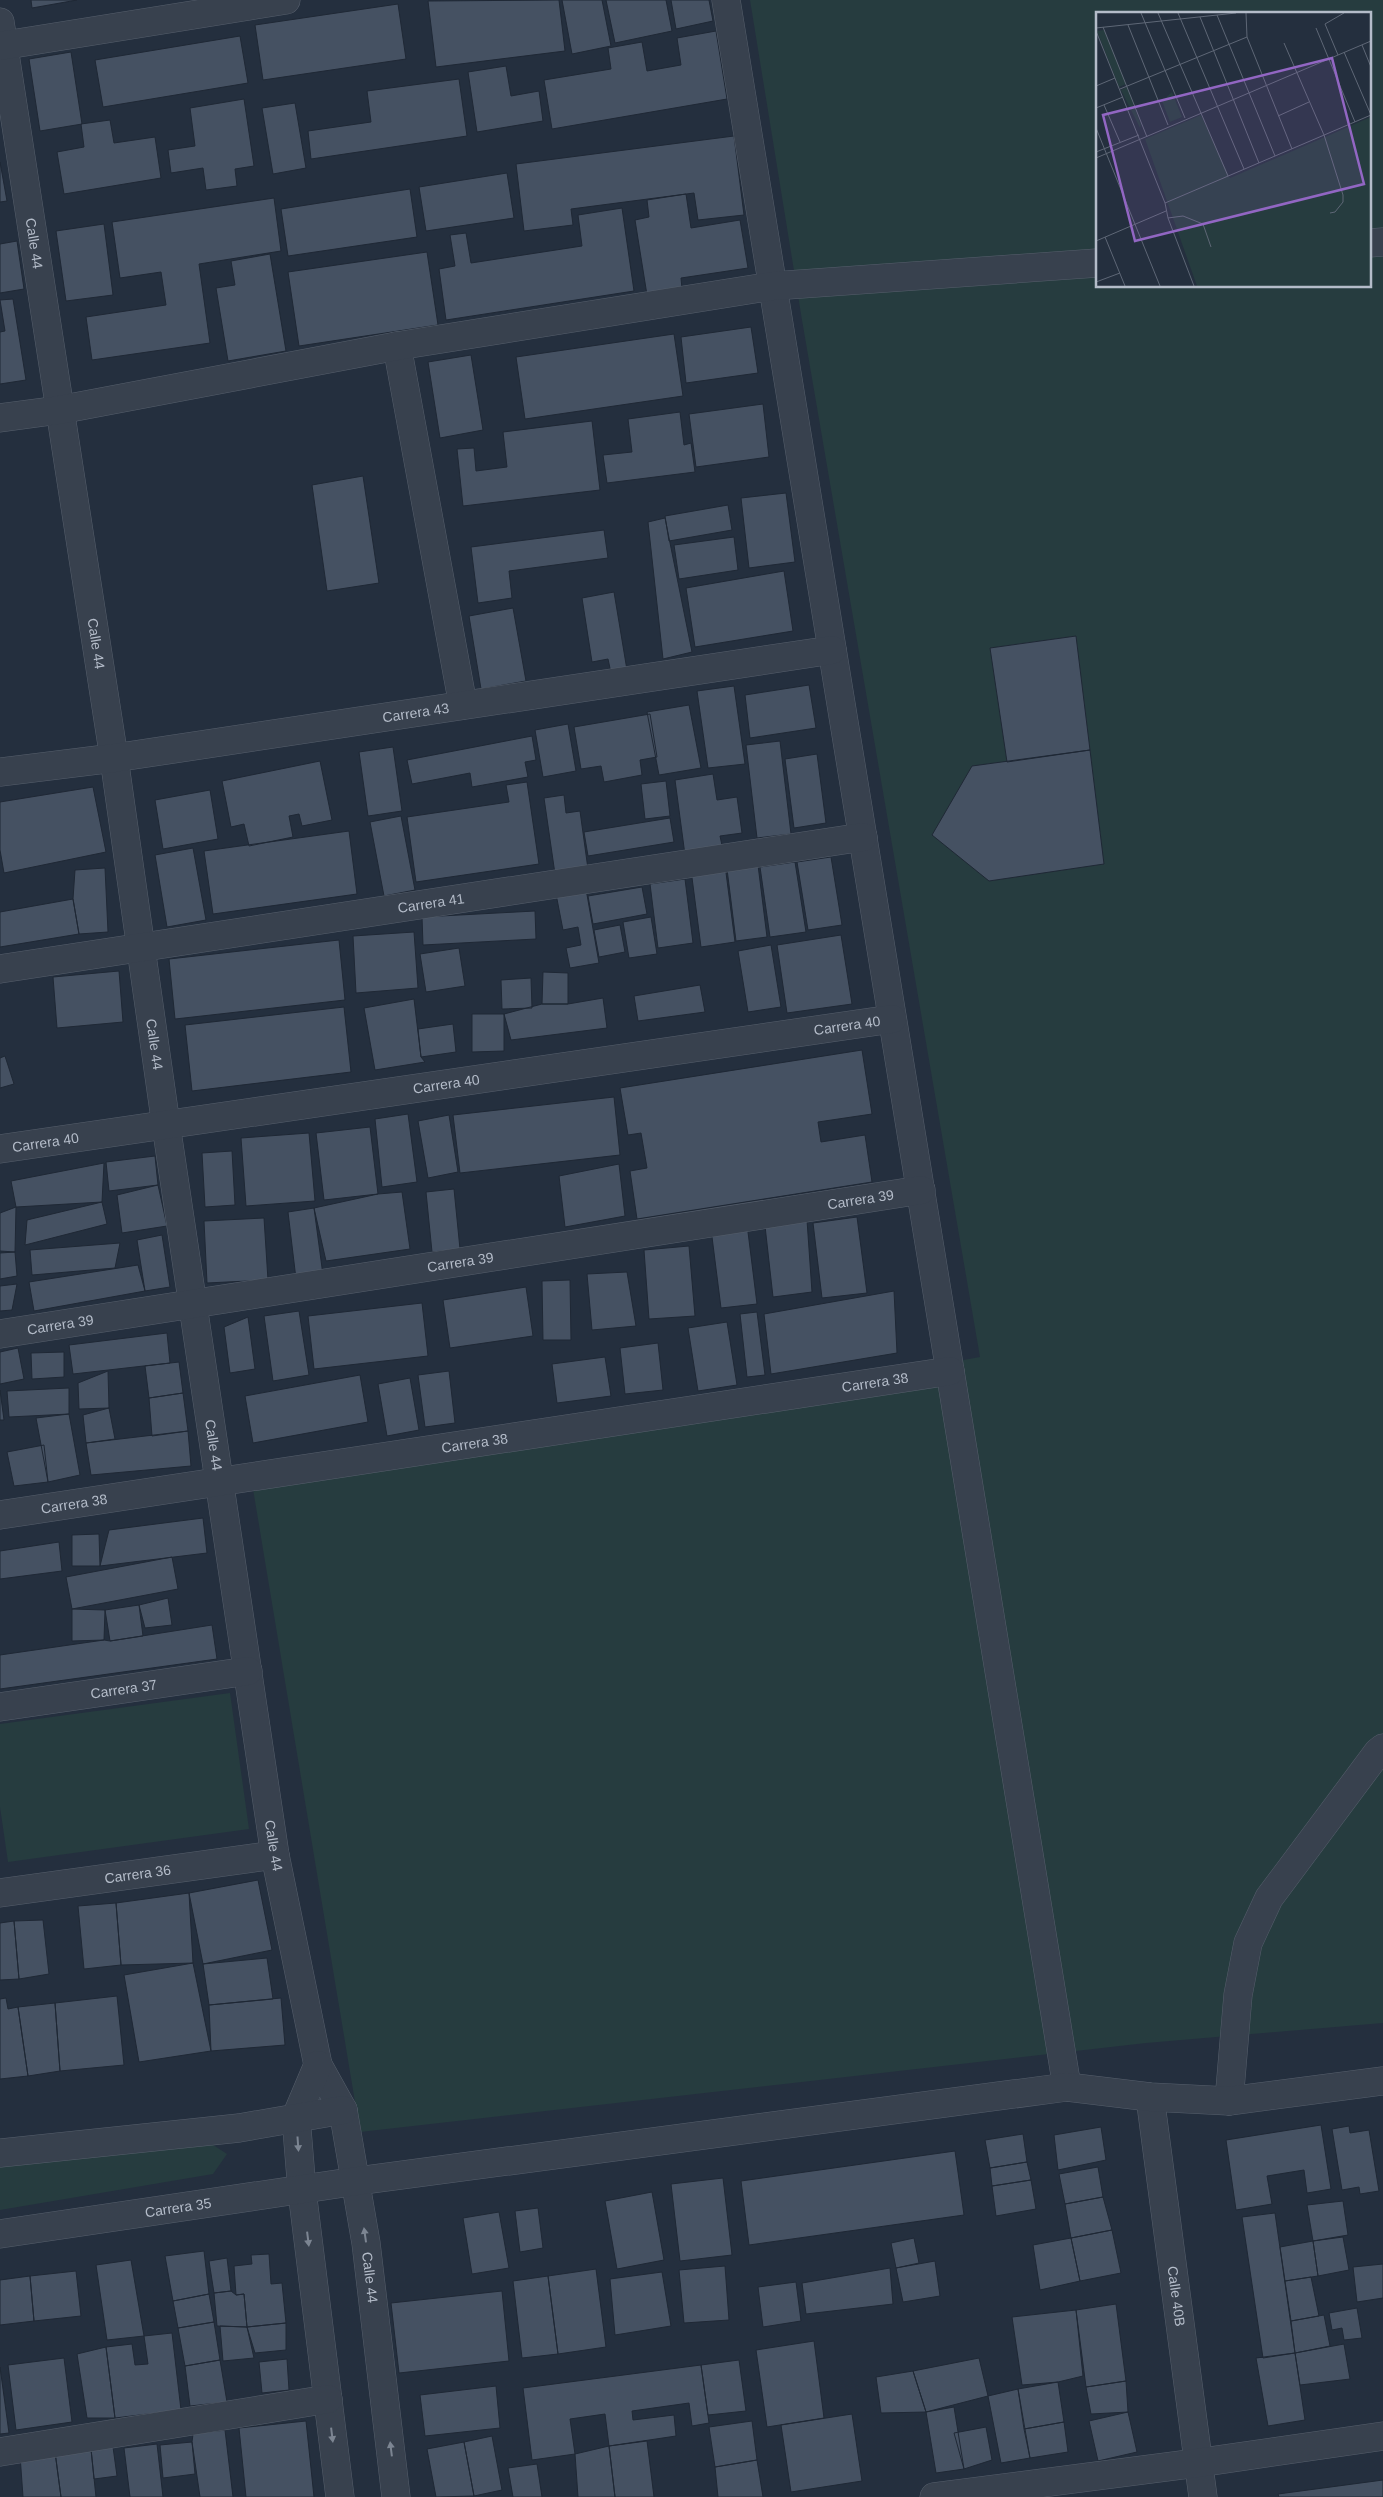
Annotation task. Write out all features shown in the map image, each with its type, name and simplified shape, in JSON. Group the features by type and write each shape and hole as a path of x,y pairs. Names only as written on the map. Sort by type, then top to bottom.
{"street":[{"path":"1,38 286,0"},
{"path":"726,0 1067,2087"},
{"name":"Calle 44","path":"1,38 114,758 166,1125 276,1855 318,2065 343,2110 357,2182 396,2497"},
{"path":"1370,243 1383,242"},
{"path":"0,418 59,410 397,346 773,286 1096,263"},
{"path":"397,346 463,705"},
{"name":"Carrera 43","path":"0,772 114,758 832,650"},
{"name":"Carrera 41","path":"0,969 141,949 863,837"},
{"name":"Carrera 40","path":"0,1149 892,1019"},
{"name":"Carrera 39","path":"0,1334 921,1190"},
{"name":"Carrera 38","path":"0,1516 219,1481 950,1371"},
{"name":"Carrera 37","path":"0,1707 248,1671"},
{"path":"1229,2101 1238,1995 1248,1943 1270,1898 1378,1752 1383,1748"},
{"name":"Carrera 36","path":"0,1893 276,1855"},
{"path":"318,2065 296,2117 302,2191 340,2497"},
{"name":"Carrera 35","path":"0,2234 357,2182 1067,2087 1150,2097 1229,2101 1383,2081"},
{"name":"Calle 40B","path":"1150,2097 1203,2497"},
{"path":"0,2153 239,2128 343,2110"},
{"path":"0,2452 328,2398"},
{"path":"934,2497 1197,2463 1383,2436"}],"green space":[{"path":"750,0 1383,0 1383,2023 1146,2043 360,2132 253,1489 980,1357 802,320"},
{"path":"230,1693 249,1829 8,1862 0,1807 0,1724"},
{"path":"204,2139 227,2154 213,2174 0,2210 0,2161"}],"building":[{"path":"31,0 77,0 32,8"},
{"path":"559,0 565,51 436,67 428,1"},
{"path":"562,0 602,0 611,46 572,54"},
{"path":"606,0 666,0 672,31 615,43"},
{"path":"671,0 709,0 713,21 676,29"},
{"path":"398,4 406,59 263,80 255,25"},
{"path":"716,31 727,99 552,129 544,80 611,69 608,48 642,42 647,71 681,65 677,38"},
{"path":"240,36 248,83 103,107 95,60"},
{"path":"71,52 82,124 40,131 29,59"},
{"path":"506,66 511,96 539,91 543,121 477,132 468,72"},
{"path":"459,79 467,136 311,159 308,131 371,122 367,91"},
{"path":"244,99 254,166 235,169 237,186 206,190 203,168 171,173 168,150 195,146 190,108"},
{"path":"295,103 306,168 273,174 262,108"},
{"path":"110,120 114,143 155,137 161,178 64,194 57,152 84,147 81,124"},
{"path":"734,136 744,215 698,220 694,193 571,209 573,225 524,231 516,164"},
{"path":"0,162 7,201 0,202"},
{"path":"507,173 514,218 426,231 419,187"},
{"path":"410,189 417,237 288,256 281,209"},
{"path":"686,194 691,228 740,220 748,268 681,278 682,289 647,295 635,220 649,217 647,200"},
{"path":"274,198 281,251 199,264 210,343 92,360 86,317 166,305 161,272 120,278 112,222"},
{"path":"622,208 634,291 446,320 439,269 455,266 450,235 466,233 471,263 582,246 578,215"},
{"path":"104,224 113,295 66,301 56,231"},
{"path":"17,241 24,289 0,293 0,244"},
{"path":"427,252 438,325 299,346 288,272"},
{"path":"270,254 286,351 228,361 216,288 235,285 231,261"},
{"path":"13,299 26,380 0,384 0,332 5,331 0,300"},
{"path":"751,327 758,373 686,383 681,337"},
{"path":"674,334 683,396 525,419 516,357"},
{"path":"471,355 483,430 440,438 428,362"},
{"path":"763,404 769,457 696,467 689,414"},
{"path":"680,412 684,445 691,443 695,472 607,483 603,455 632,452 628,419"},
{"path":"592,421 600,490 463,506 457,449 474,448 476,471 507,467 503,432"},
{"path":"363,476 379,583 327,591 312,485"},
{"path":"786,493 795,562 749,568 741,498"},
{"path":"728,505 732,530 669,541 665,516"},
{"path":"665,518 692,652 663,659 648,522"},
{"path":"604,530 608,558 509,571 512,598 478,603 471,547"},
{"path":"734,537 738,570 679,579 674,545"},
{"path":"784,571 793,631 695,647 686,588"},
{"path":"614,592 627,670 611,673 608,659 592,662 582,598"},
{"path":"513,608 526,681 481,689 469,616"},
{"path":"1076,636 1090,750 1007,762 990,648"},
{"path":"809,685 816,728 750,738 745,695"},
{"path":"734,686 745,764 708,768 697,691"},
{"path":"689,705 701,768 659,775 647,712"},
{"path":"650,714 657,757 640,760 642,775 604,782 601,766 581,769 574,727"},
{"path":"568,724 576,771 543,777 535,730"},
{"path":"532,736 536,760 525,762 528,777 472,787 470,773 412,784 407,760"},
{"path":"780,741 791,834 757,838 746,745"},
{"path":"393,747 402,811 368,816 359,752"},
{"path":"1090,750 1104,864 989,881 932,835 972,766"},
{"path":"817,754 826,823 794,828 785,759"},
{"path":"320,761 332,820 302,826 299,814 289,816 293,837 249,846 244,824 231,827 222,781"},
{"path":"713,774 717,800 737,797 742,833 720,836 723,850 685,855 675,780"},
{"path":"666,781 670,816 645,819 641,784"},
{"path":"527,782 539,864 416,882 407,817 509,802 506,785"},
{"path":"93,787 106,852 4,873 0,850 0,802"},
{"path":"210,790 218,839 163,849 155,800"},
{"path":"564,795 566,813 580,811 588,869 555,874 544,798"},
{"path":"401,816 415,890 384,896 370,822"},
{"path":"670,818 674,842 588,856 584,832"},
{"path":"349,831 357,894 213,914 204,851"},
{"path":"193,848 206,920 167,927 155,855"},
{"path":"831,857 842,925 808,930 797,862"},
{"path":"795,862 806,932 770,937 760,867"},
{"path":"725,865 735,942 701,947 691,870"},
{"path":"758,865 767,937 736,941 727,869"},
{"path":"105,868 108,932 79,934 73,899 75,870"},
{"path":"685,879 693,943 658,948 650,884"},
{"path":"642,887 647,914 593,924 588,896"},
{"path":"586,889 599,963 570,968 566,948 581,945 578,927 563,930 556,894"},
{"path":"73,899 79,934 0,947 0,912"},
{"path":"535,911 536,939 423,945 422,917"},
{"path":"651,917 657,954 629,958 623,922"},
{"path":"620,925 625,952 599,957 594,930"},
{"path":"414,932 418,988 356,993 353,936"},
{"path":"841,935 852,1004 787,1013 777,945"},
{"path":"339,940 345,1000 175,1019 169,959"},
{"path":"771,945 781,1007 748,1012 738,951"},
{"path":"459,948 465,986 426,992 420,954"},
{"path":"119,971 123,1022 57,1028 53,977"},
{"path":"543,972 568,973 568,1004 542,1004"},
{"path":"531,978 532,1008 502,1009 501,980"},
{"path":"700,985 705,1012 638,1021 634,996"},
{"path":"603,998 607,1028 511,1040 504,1014 542,1004 568,1004"},
{"path":"414,999 421,1057 425,1062 375,1070 364,1008"},
{"path":"344,1007 351,1072 192,1091 185,1025"},
{"path":"472,1014 504,1014 504,1051 472,1052"},
{"path":"453,1024 456,1052 421,1057 418,1029"},
{"path":"862,1050 872,1114 818,1122 821,1142 865,1135 872,1182 637,1219 630,1171 647,1168 641,1133 628,1135 620,1088"},
{"path":"5,1056 14,1084 0,1088 0,1058"},
{"path":"614,1097 620,1155 460,1173 453,1115"},
{"path":"408,1114 417,1182 382,1187 375,1119"},
{"path":"449,1115 458,1172 428,1178 418,1121"},
{"path":"370,1127 378,1194 324,1200 316,1133"},
{"path":"309,1133 315,1201 246,1206 241,1138"},
{"path":"232,1151 235,1205 205,1207 202,1153"},
{"path":"155,1156 158,1185 109,1191 106,1162"},
{"path":"104,1163 102,1202 16,1207 11,1181"},
{"path":"619,1164 625,1216 565,1227 559,1176"},
{"path":"158,1185 167,1226 122,1233 117,1195"},
{"path":"454,1189 460,1249 432,1252 426,1192"},
{"path":"402,1192 410,1249 326,1261 314,1208 378,1194"},
{"path":"102,1202 107,1224 25,1245 27,1220"},
{"path":"16,1207 15,1252 0,1251 0,1213"},
{"path":"314,1208 323,1275 296,1279 288,1212"},
{"path":"857,1217 867,1293 822,1298 813,1223"},
{"path":"264,1218 268,1280 207,1283 204,1221"},
{"path":"807,1220 812,1292 773,1297 765,1226"},
{"path":"747,1224 757,1304 721,1308 711,1229"},
{"path":"162,1235 170,1287 145,1291 137,1240"},
{"path":"120,1243 115,1268 32,1275 30,1250"},
{"path":"689,1246 695,1316 649,1319 644,1250"},
{"path":"15,1252 17,1276 0,1279 0,1253"},
{"path":"138,1265 145,1291 34,1311 29,1282"},
{"path":"627,1272 636,1326 592,1330 587,1274"},
{"path":"570,1280 571,1340 543,1340 542,1281"},
{"path":"17,1284 12,1310 0,1311 0,1286"},
{"path":"526,1287 533,1336 450,1348 443,1300"},
{"path":"894,1291 897,1353 771,1374 764,1314"},
{"path":"422,1303 428,1356 314,1369 308,1316"},
{"path":"299,1311 309,1375 273,1381 264,1316"},
{"path":"757,1312 765,1375 747,1377 740,1314"},
{"path":"248,1317 255,1369 230,1373 224,1327"},
{"path":"727,1322 737,1385 698,1391 688,1328"},
{"path":"167,1333 170,1363 73,1374 69,1345"},
{"path":"658,1343 663,1390 625,1394 620,1348"},
{"path":"18,1348 24,1379 0,1384 0,1352"},
{"path":"64,1352 64,1377 32,1379 31,1353"},
{"path":"605,1357 611,1396 557,1403 552,1364"},
{"path":"179,1362 183,1393 149,1398 145,1366"},
{"path":"108,1371 109,1408 79,1409 78,1383"},
{"path":"449,1371 455,1423 425,1427 418,1375"},
{"path":"360,1375 368,1422 253,1443 245,1396"},
{"path":"410,1378 419,1430 387,1436 378,1384"},
{"path":"69,1388 69,1414 9,1417 7,1391"},
{"path":"0,1390 4,1420 0,1420"},
{"path":"183,1393 188,1431 152,1436 149,1398"},
{"path":"109,1408 115,1439 86,1443 83,1415"},
{"path":"69,1414 80,1475 48,1482 36,1418"},
{"path":"188,1431 191,1466 91,1475 86,1443"},
{"path":"44,1445 48,1482 14,1486 7,1452"},
{"path":"203,1518 207,1553 100,1566 109,1530"},
{"path":"99,1534 100,1566 72,1566 72,1535"},
{"path":"59,1542 62,1571 0,1579 0,1551"},
{"path":"172,1557 178,1589 72,1609 66,1577"},
{"path":"168,1598 172,1625 145,1628 139,1605"},
{"path":"139,1605 143,1636 110,1641 105,1610"},
{"path":"72,1609 105,1610 104,1640 72,1641"},
{"path":"212,1625 217,1659 0,1689 0,1655 104,1640 110,1641"},
{"path":"258,1880 272,1950 203,1964 189,1893"},
{"path":"189,1893 193,1963 121,1965 116,1903"},
{"path":"116,1903 121,1965 84,1969 78,1906"},
{"path":"43,1920 49,1974 19,1979 14,1921"},
{"path":"14,1921 19,1979 0,1980 0,1923"},
{"path":"267,1958 273,1999 209,2005 203,1964"},
{"path":"193,1963 211,2051 139,2062 124,1975"},
{"path":"117,1996 124,2065 60,2071 55,2003"},
{"path":"6,1998 8,2009 18,2007 28,2076 0,2079 0,1999"},
{"path":"281,1998 285,2045 211,2051 209,2005"},
{"path":"55,2003 60,2071 28,2076 18,2007"},
{"path":"1321,2125 1331,2189 1307,2193 1304,2170 1267,2176 1272,2204 1236,2210 1226,2140"},
{"path":"1349,2126 1350,2133 1369,2130 1379,2191 1360,2194 1359,2187 1342,2190 1332,2129"},
{"path":"1101,2127 1106,2160 1058,2170 1054,2135"},
{"path":"1023,2134 1027,2162 990,2168 985,2140"},
{"path":"955,2151 964,2215 749,2245 741,2181"},
{"path":"1027,2162 1031,2180 992,2186 990,2168"},
{"path":"1098,2167 1103,2197 1065,2204 1059,2174"},
{"path":"723,2178 732,2255 680,2261 671,2184"},
{"path":"1031,2180 1036,2209 996,2216 992,2186"},
{"path":"652,2192 664,2260 617,2269 605,2201"},
{"path":"1103,2197 1112,2230 1071,2238 1065,2204"},
{"path":"1343,2201 1348,2235 1313,2241 1307,2205"},
{"path":"538,2208 543,2248 520,2252 515,2211"},
{"path":"499,2212 509,2268 472,2274 463,2218"},
{"path":"1275,2213 1295,2353 1263,2358 1242,2217"},
{"path":"1112,2230 1121,2273 1080,2281 1071,2238"},
{"path":"1343,2237 1349,2270 1318,2276 1313,2241"},
{"path":"914,2238 919,2263 896,2268 891,2243"},
{"path":"1071,2238 1080,2281 1040,2290 1033,2245"},
{"path":"1313,2241 1318,2276 1285,2281 1280,2247"},
{"path":"204,2251 209,2294 173,2301 165,2256"},
{"path":"269,2254 271,2284 282,2283 286,2323 247,2327 244,2294 236,2295 234,2266 252,2264 251,2255"},
{"path":"227,2258 231,2291 214,2293 209,2261"},
{"path":"131,2260 144,2336 107,2340 96,2265"},
{"path":"935,2261 940,2296 903,2302 896,2268"},
{"path":"1383,2264 1383,2298 1357,2302 1353,2267"},
{"path":"725,2266 729,2320 684,2323 679,2270"},
{"path":"890,2268 893,2304 806,2314 802,2283"},
{"path":"596,2269 606,2347 558,2354 548,2276"},
{"path":"76,2271 81,2316 34,2321 30,2276"},
{"path":"662,2272 671,2326 615,2335 610,2279"},
{"path":"30,2276 34,2321 0,2325 0,2280"},
{"path":"548,2276 558,2354 522,2358 513,2281"},
{"path":"1311,2277 1319,2316 1291,2321 1285,2281"},
{"path":"796,2282 801,2321 763,2327 758,2287"},
{"path":"231,2291 236,2295 244,2294 247,2327 217,2326 214,2293"},
{"path":"502,2291 509,2361 399,2373 391,2303"},
{"path":"209,2294 214,2322 178,2328 173,2301"},
{"path":"1116,2304 1126,2381 1086,2387 1076,2310"},
{"path":"1357,2308 1362,2338 1344,2340 1342,2328 1332,2330 1329,2313"},
{"path":"1076,2310 1083,2376 1058,2382 1022,2385 1012,2317"},
{"path":"1324,2315 1330,2346 1295,2353 1291,2321"},
{"path":"214,2322 220,2360 185,2366 178,2328"},
{"path":"286,2323 286,2350 255,2353 247,2327"},
{"path":"220,2326 247,2327 254,2358 223,2361"},
{"path":"172,2333 181,2410 115,2418 106,2347 132,2344 135,2365 148,2364 144,2336"},
{"path":"814,2341 824,2418 767,2427 756,2350"},
{"path":"1344,2344 1350,2379 1300,2385 1295,2353"},
{"path":"106,2347 115,2418 87,2418 77,2354"},
{"path":"1295,2353 1305,2420 1268,2426 1256,2358"},
{"path":"64,2358 72,2422 16,2430 8,2365"},
{"path":"979,2358 988,2396 926,2412 913,2371"},
{"path":"287,2359 289,2390 262,2393 259,2362"},
{"path":"220,2360 227,2402 190,2406 185,2366"},
{"path":"739,2360 746,2411 708,2415 701,2365"},
{"path":"701,2365 709,2423 692,2426 689,2403 632,2411 633,2420 674,2415 676,2436 609,2446 605,2414 570,2419 575,2454 532,2460 523,2388"},
{"path":"0,2367 9,2433 0,2434"},
{"path":"913,2371 926,2412 881,2413 876,2377"},
{"path":"1126,2381 1128,2412 1091,2414 1086,2387"},
{"path":"1058,2382 1064,2422 1024,2429 1018,2389"},
{"path":"496,2386 500,2428 425,2436 420,2395"},
{"path":"1018,2389 1030,2458 1001,2463 988,2396"},
{"path":"954,2407 964,2469 936,2473 926,2412"},
{"path":"1128,2412 1137,2452 1098,2461 1089,2421"},
{"path":"852,2414 862,2481 791,2492 781,2425"},
{"path":"306,2421 314,2497 246,2497 239,2428"},
{"path":"752,2421 757,2460 715,2467 709,2427"},
{"path":"1064,2422 1068,2452 1030,2458 1024,2429"},
{"path":"986,2427 992,2460 964,2469 954,2433"},
{"path":"225,2430 233,2497 200,2497 192,2442 193,2434"},
{"path":"492,2436 502,2490 474,2496 464,2442"},
{"path":"647,2441 654,2497 615,2497 609,2446"},
{"path":"192,2442 195,2474 163,2478 160,2445"},
{"path":"464,2442 474,2496 436,2497 427,2449"},
{"path":"157,2444 163,2497 130,2497 124,2448"},
{"path":"609,2446 615,2497 578,2497 575,2454"},
{"path":"113,2447 117,2476 94,2479 91,2449"},
{"path":"91,2449 96,2497 61,2497 55,2452"},
{"path":"55,2452 61,2497 23,2497 20,2455"},
{"path":"757,2460 763,2497 718,2497 715,2467"},
{"path":"537,2464 542,2497 513,2497 508,2468"},
{"path":"1383,2480 1383,2497 1279,2497 1278,2494"}]}
